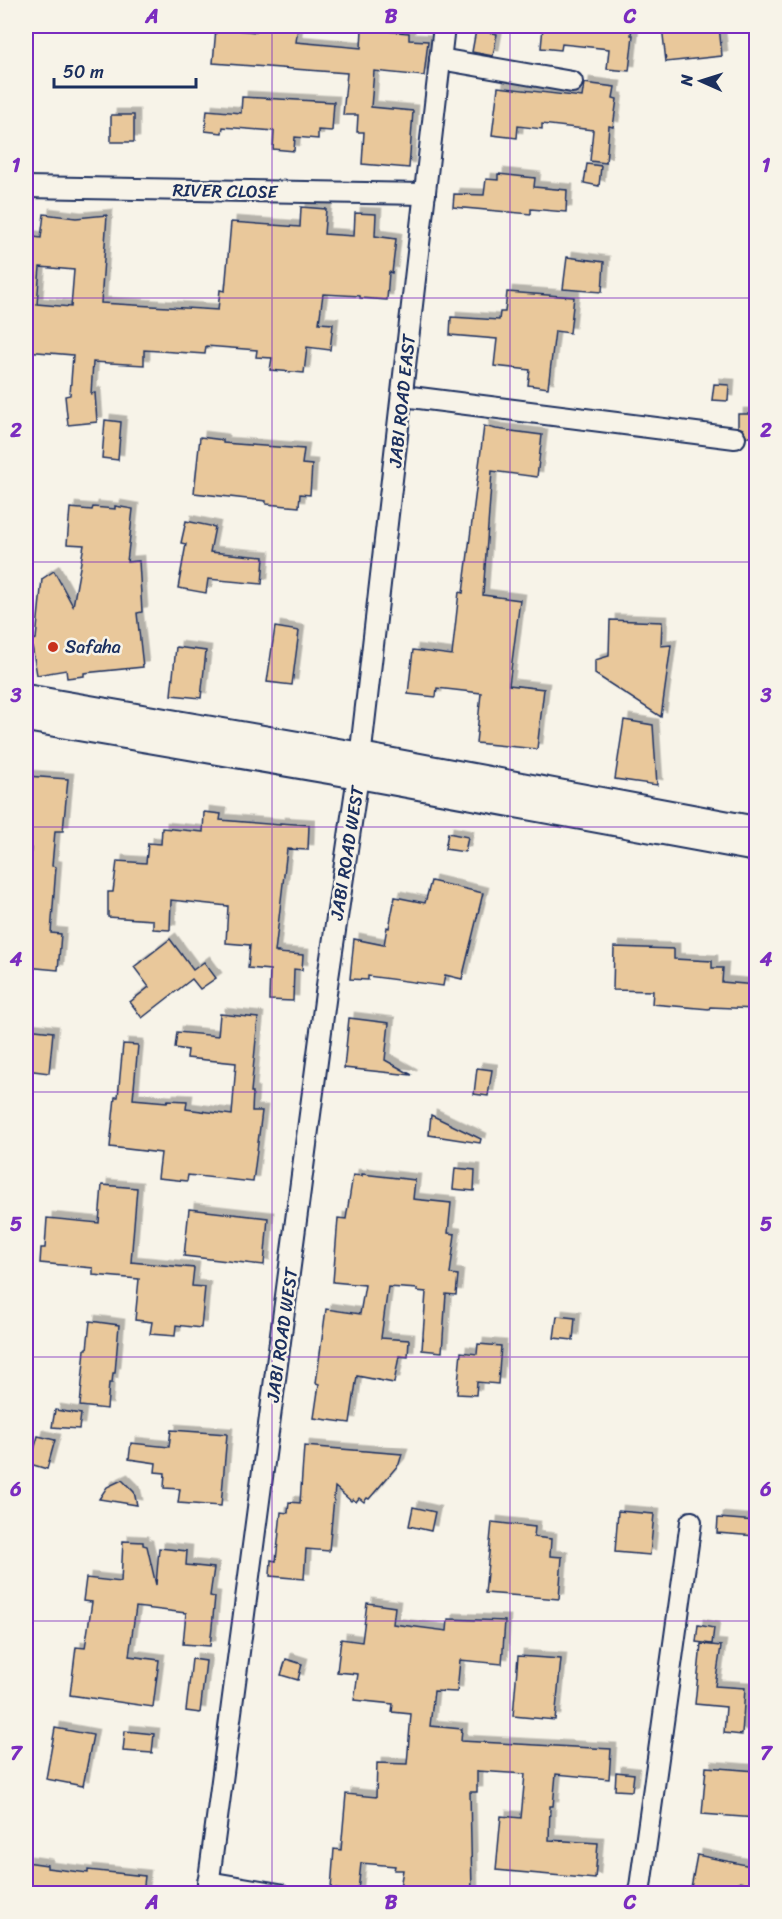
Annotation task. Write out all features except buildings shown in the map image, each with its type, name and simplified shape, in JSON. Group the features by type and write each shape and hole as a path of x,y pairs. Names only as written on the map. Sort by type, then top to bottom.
{"street":[{"name":"JABI ROAD EAST","path":"360,766 444,26"},
{"path":"440,59 572,82"},
{"name":"RIVER CLOSE","path":"26,187 425,194"},
{"path":"403,396 735,438"},
{"path":"26,697 756,849"},
{"path":"26,719 360,766 756,829"},
{"name":"JABI ROAD WEST","path":"208,1888 328,978 360,766"},
{"path":"639,1893 691,1522"},
{"path":"208,1888 279,1893"}],"place":[{"name":"Safaha","path":"53,647"}]}
